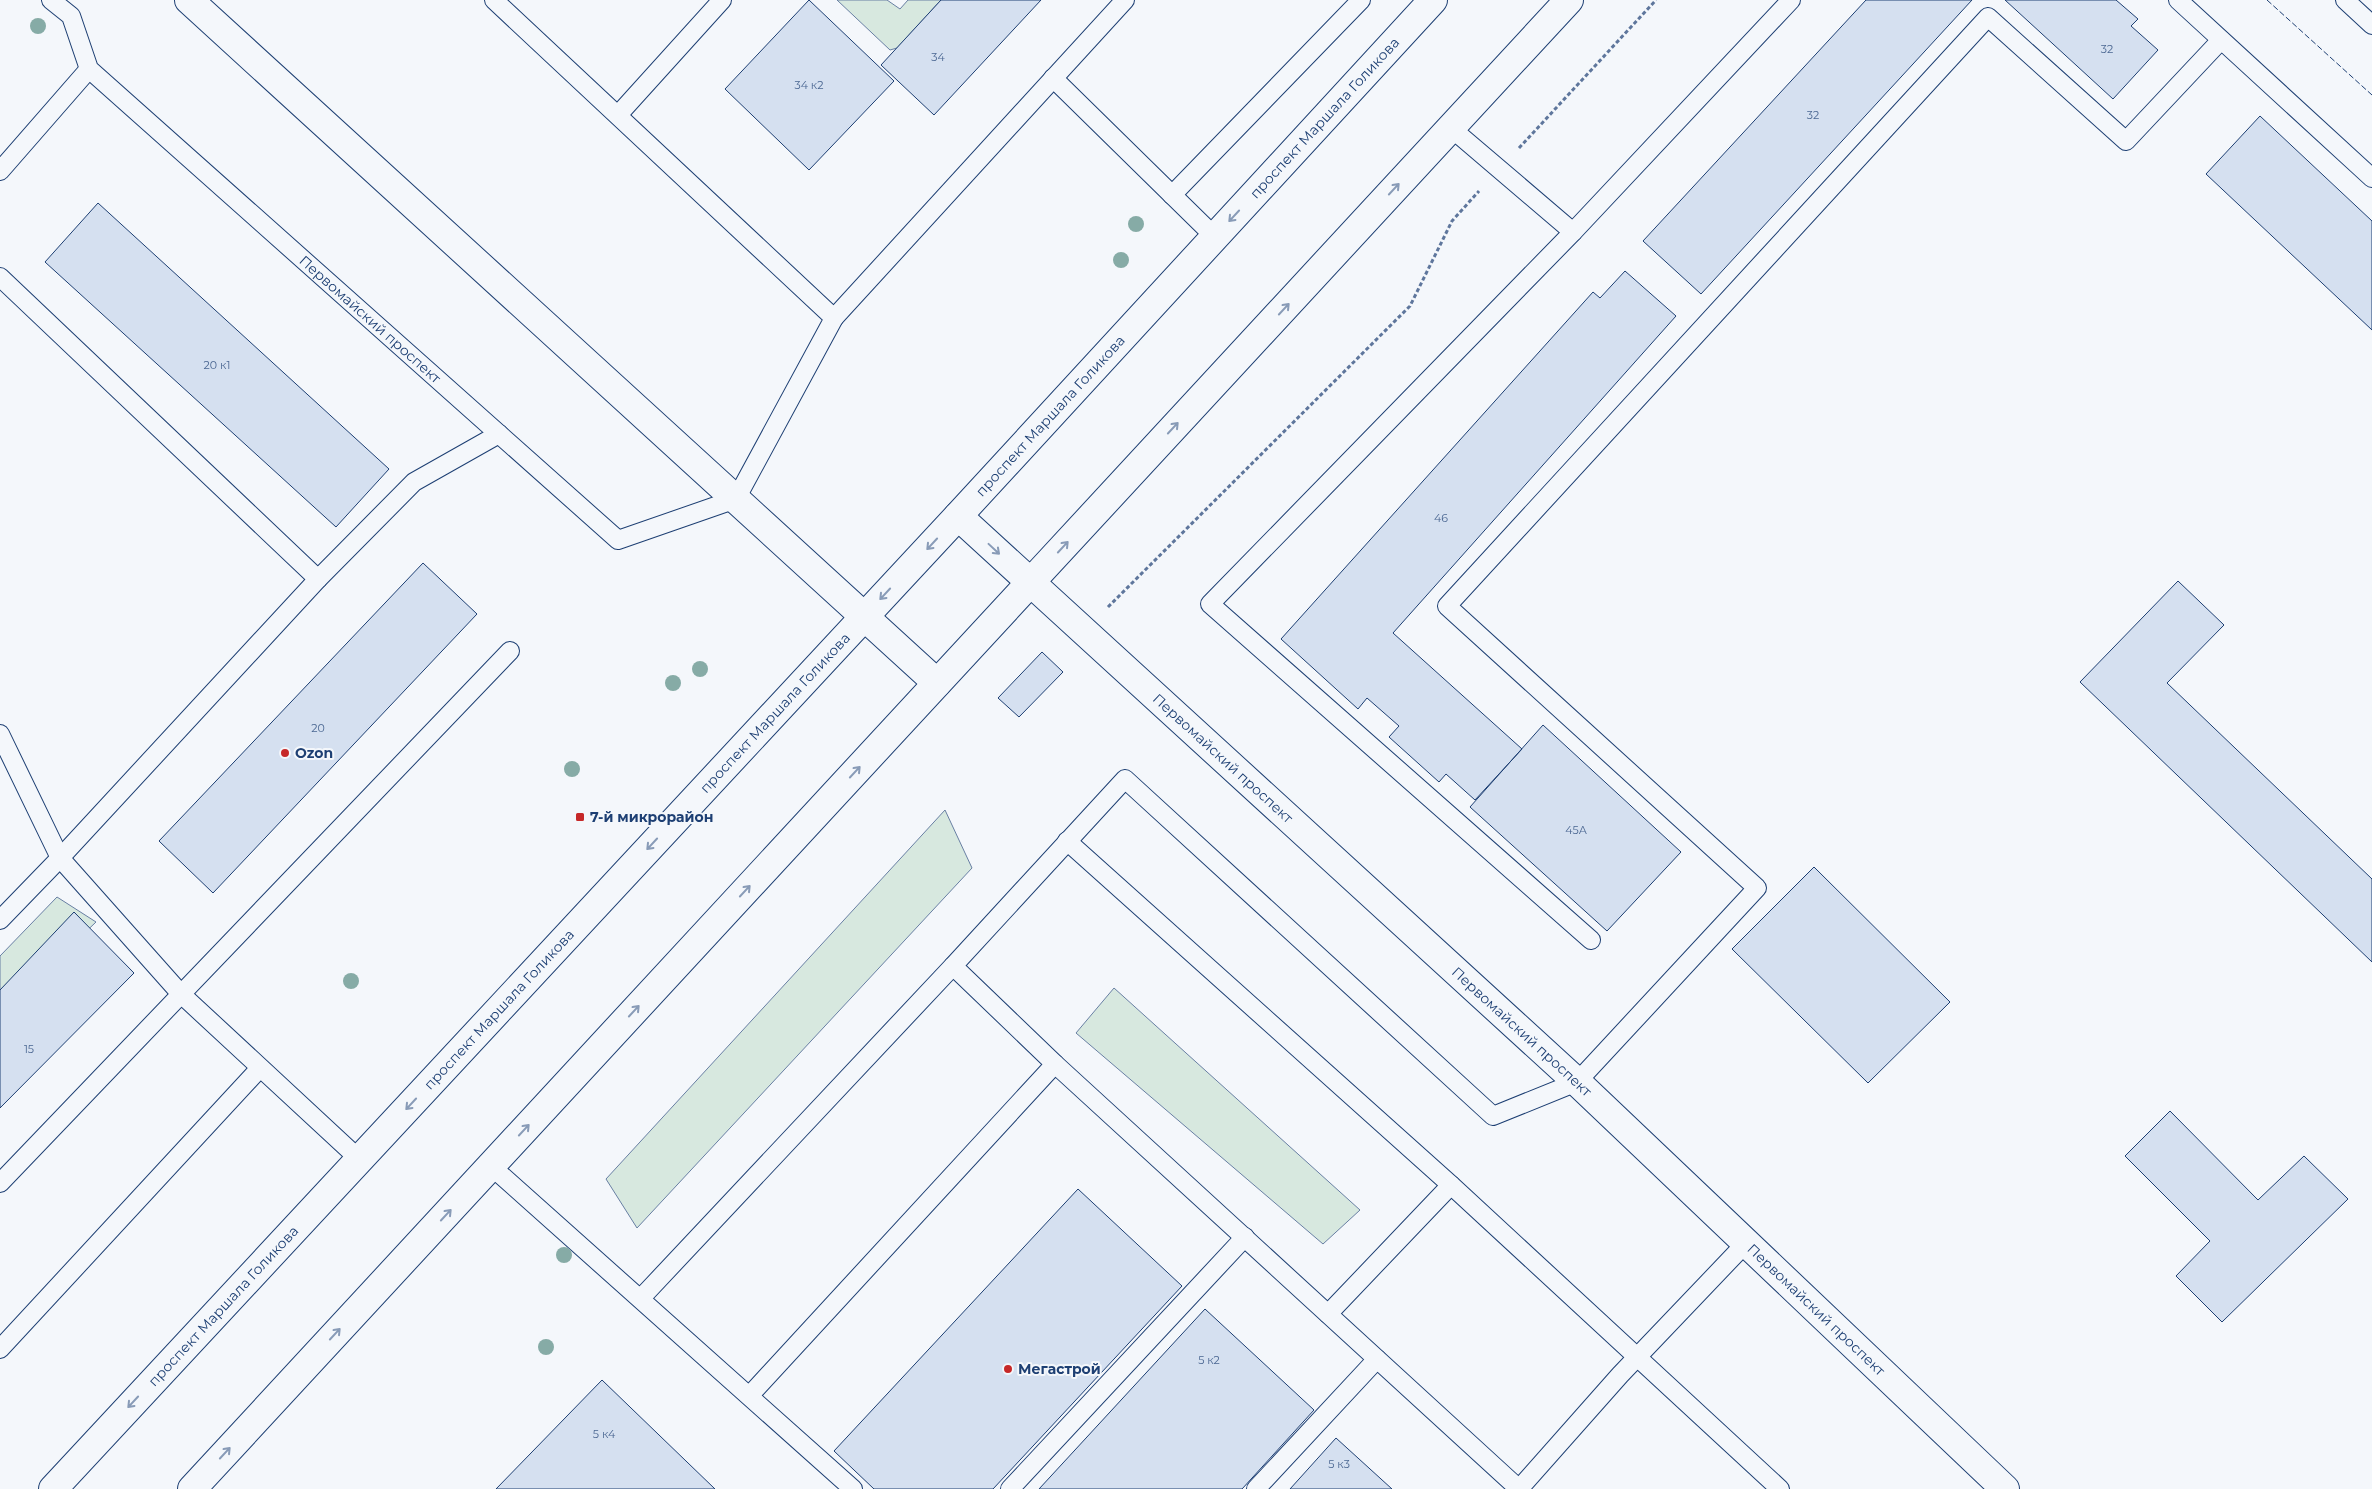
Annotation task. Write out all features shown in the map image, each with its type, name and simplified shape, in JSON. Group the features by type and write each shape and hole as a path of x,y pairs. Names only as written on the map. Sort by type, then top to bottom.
{"main road":[{"path":"189,0 937,683"},
{"name":"проспект Маршала Голикова","path":"53,1489 958,516 1433,0"},
{"path":"192,1489 1569,0"},
{"name":"Первомайский проспект","path":"958,516 1577,1082 1745,1244 2005,1489"}],"lane":[{"name":"Первомайский проспект","path":"51,0 71,16 89,69 618,540 736,499"},
{"path":"494,0 834,318"},
{"path":"618,115 722,0"},
{"path":"736,499 834,318 1125,0"},
{"path":"1172,195 1361,0"},
{"path":"1591,940 1210,604 1573,232 1791,0"},
{"path":"2178,0 2372,178"},
{"path":"2345,0 2372,25"},
{"path":"641,1298 953,966 1125,779 1493,1116 1577,1082 1757,888 1447,606 1988,17 2126,141 2222,40"},
{"path":"0,171 89,69"},
{"path":"1054,78 1215,237"},
{"path":"1451,128 1573,232"},
{"path":"0,277 318,579"},
{"path":"0,920 60,858 318,579 414,482 499,434"},
{"path":"0,1183 180,993 510,651"},
{"path":"0,734 60,858 180,993 359,1159"},
{"path":"1067,841 1451,1185 1780,1489"},
{"path":"953,966 1055,1064 1519,1489 1638,1357 1745,1244"},
{"path":"750,1395 1055,1064"},
{"path":"0,1349 260,1068"},
{"path":"491,1166 750,1395 853,1489"},
{"path":"1328,1314 1451,1185"},
{"path":"1010,1489 1245,1237"},
{"path":"1256,1489 1377,1359"}],"path":[{"path":"1083,631 1410,306 1452,220 1656,0"}],"shaded area":[{"path":"837,0 887,0 900,9 908,0 941,0 897,48 890,50"},
{"path":"945,810 972,868 637,1228 606,1179"},
{"path":"57,897 96,922 0,1014 0,956"},
{"path":"1114,988 1360,1210 1323,1244 1076,1033"}],"building":[{"path":"809,0 894,81 809,170 725,89"},
{"path":"941,0 1041,0 934,115 881,65"},
{"path":"1866,0 1972,0 1701,294 1643,241"},
{"path":"2005,0 2116,0 2138,19 2131,26 2158,50 2113,99"},
{"path":"2260,116 2372,221 2372,330 2206,174"},
{"path":"98,203 389,469 336,527 45,262"},
{"path":"1625,271 1676,316 1393,633 1522,749 1475,800 1446,774 1439,782 1389,737 1399,726 1367,698 1358,709 1281,639 1593,292 1600,298"},
{"path":"423,563 477,614 213,893 159,841"},
{"path":"2178,581 2224,625 2167,683 2372,879 2372,962 2080,682"},
{"path":"1042,652 1063,672 1019,717 998,698"},
{"path":"1543,725 1681,852 1607,931 1470,807"},
{"path":"1814,867 1950,1002 1868,1083 1732,949"},
{"path":"74,912 134,973 0,1108 0,990"},
{"path":"2170,1111 2258,1200 2304,1156 2348,1199 2222,1322 2176,1276 2210,1241 2125,1156"},
{"name":"Мегастрой","path":"1078,1189 1182,1286 993,1489 874,1489 834,1451"},
{"name":"Мегастрой","path":"1205,1309 1314,1410 1242,1489 1039,1489"},
{"path":"602,1380 715,1489 496,1489"},
{"path":"1336,1438 1392,1489 1290,1489"}],"fence":[{"path":"2267,0 2372,95"}],"place":[{"name":"Ozon","path":"285,753"},
{"name":"7-й микрорайон","path":"580,817"},
{"name":"Мегастрой","path":"1008,1369"}]}
